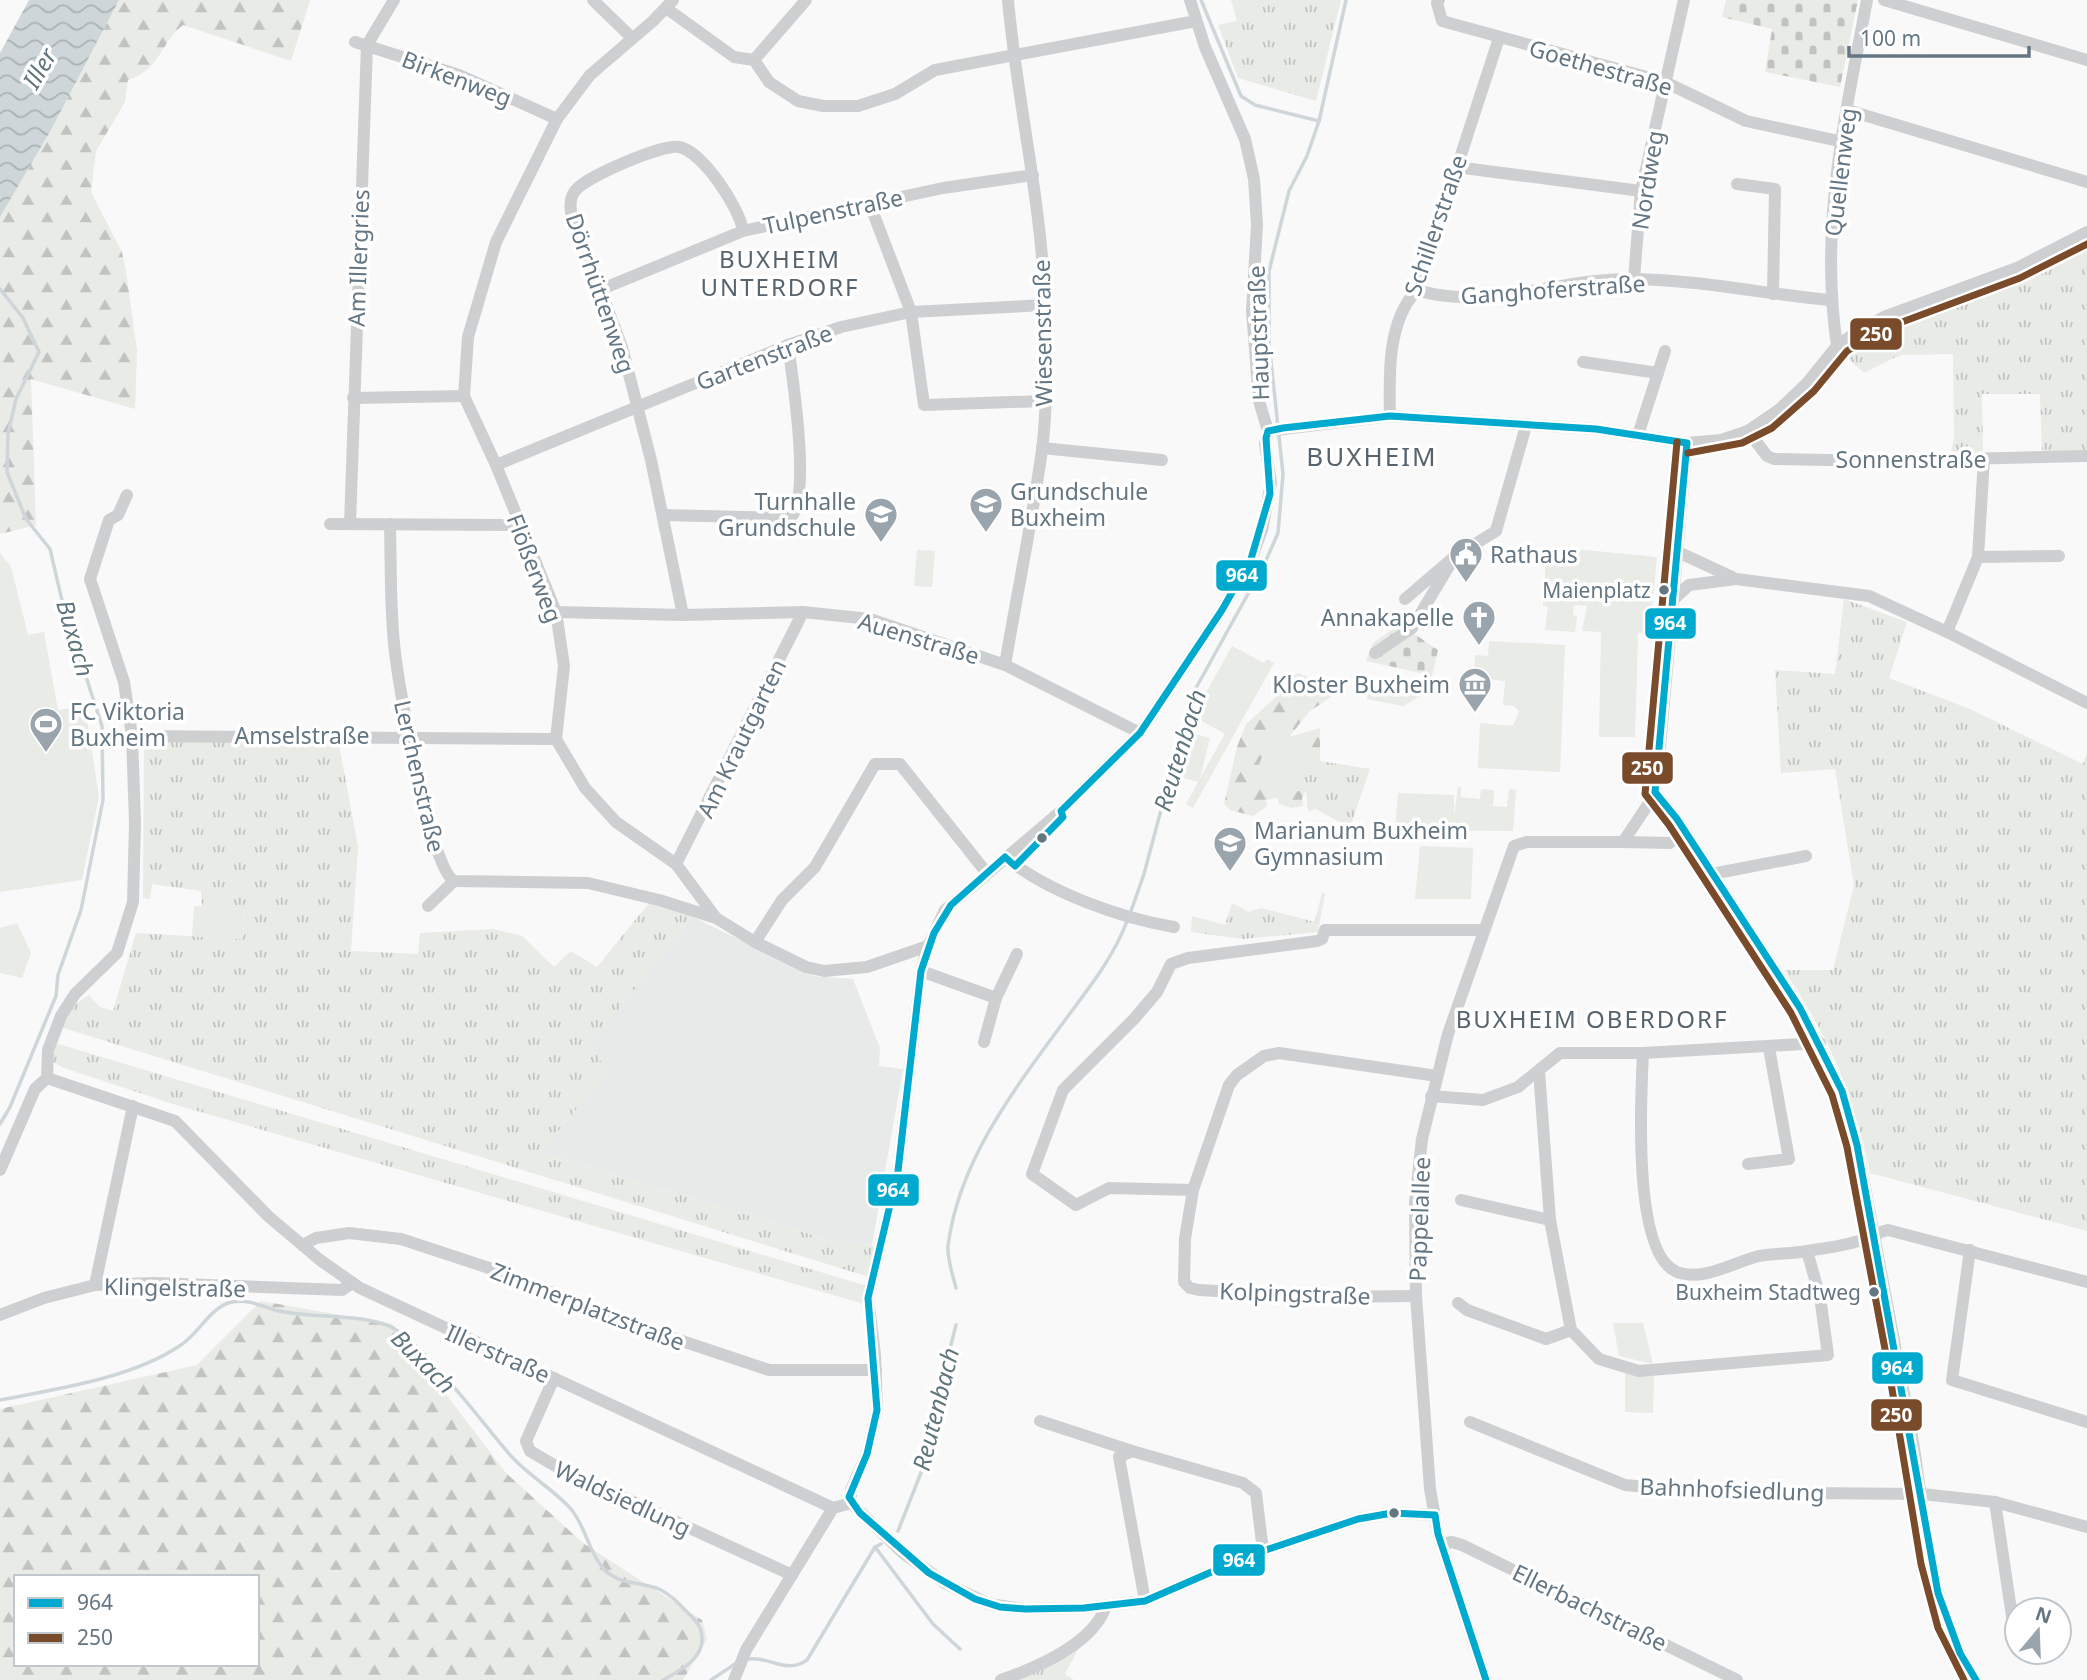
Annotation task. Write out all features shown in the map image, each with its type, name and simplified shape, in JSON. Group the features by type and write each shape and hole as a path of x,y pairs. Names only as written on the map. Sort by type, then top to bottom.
{"street":[{"name":"Am Illergries","path":"350,524 361,43 394,0"},
{"path":"593,0 632,38"},
{"path":"754,60 806,0"},
{"name":"Wiesenstraße","path":"1005,665 1042,447 1045,305 1033,175 1013,57 1009,0"},
{"name":"Hauptstraße","path":"851,1503 851,1490 874,1430 876,1370 868,1297 898,1171 921,971 928,946 945,910 986,872 1061,811 1140,733 1222,610 1257,545 1270,494 1265,444 1268,431 1259,401 1253,324 1257,211 1254,179 1245,139 1196,21 1190,0"},
{"name":"Goethestraße","path":"1439,0 1437,3 1442,21 1665,82 1746,121 1839,141"},
{"name":"Nordweg","path":"1634,279 1642,191 1684,0"},
{"name":"Quellenweg","path":"1837,346 1830,300 1830,218 1839,141 1867,0"},
{"path":"1884,0 2087,60"},
{"path":"669,4 734,57 754,60"},
{"name":"Flößerweg","path":"556,739 564,666 556,612 496,465 464,396 468,337 496,242 557,119 590,75 669,4"},
{"path":"754,60 763,77 786,94 811,103 840,107 876,102 935,70 1196,21"},
{"name":"Schillerstraße","path":"1390,416 1389,375 1394,342 1408,303 1417,290 1499,38"},
{"name":"Birkenweg","path":"361,43 458,75 557,119"},
{"path":"1847,110 2087,182"},
{"name":"Dörrhüttenweg","path":"683,615 638,406 602,289 571,212 572,195 589,180 653,152 675,146 683,148 698,159 731,201 743,230"},
{"path":"1456,167 1642,191"},
{"name":"Tulpenstraße","path":"602,289 743,230 869,202 1033,175"},
{"path":"1737,184 1781,189 1773,295"},
{"path":"869,202 911,312 924,405 1044,401"},
{"path":"1268,431 1390,416 1639,435 1687,443 1721,440 1748,431 1798,392 1837,346 1884,317 2017,268 2087,232"},
{"name":"Ganghoferstraße","path":"1417,290 1441,296 1474,297 1634,279 1830,300"},
{"name":"Gartenstraße","path":"496,465 788,345 841,327 911,312 1045,305"},
{"path":"663,515 790,518 796,514 800,497 798,421 788,345"},
{"path":"1639,435 1665,351"},
{"path":"1583,362 1658,373"},
{"path":"353,397 464,396"},
{"path":"1405,599 1454,557 1496,531 1525,426"},
{"name":"Sonnenstraße","path":"1748,431 1767,456 1774,458 1984,459 2087,456"},
{"path":"1623,842 1655,792 1675,598 1687,443"},
{"path":"1042,447 1162,460"},
{"path":"1947,632 1978,557 1984,459"},
{"path":"0,1170 35,1089 47,1073 48,1050 61,1016 75,995 112,962 128,922 135,886 132,736 124,682 90,579 109,520 118,514 127,495"},
{"path":"330,524 519,525"},
{"name":"Lerchenstraße","path":"390,524 394,643 408,735 444,873 454,881 589,883 649,897 716,918"},
{"path":"1678,552 1699,565 1736,579 1869,596 2087,703"},
{"path":"1978,557 2059,556"},
{"path":"1375,653 1412,628 1454,557"},
{"path":"1675,598 1689,585 1736,579"},
{"name":"Auenstraße","path":"556,612 683,615 803,612 870,619 1005,665 1140,733"},
{"name":"Am Krautgarten","path":"676,864 699,824 803,612"},
{"name":"Amselstraße","path":"132,736 408,735 556,739"},
{"path":"556,739 585,789 616,822 676,864 716,918 755,942 806,967 824,971 867,967 928,946"},
{"path":"755,942 782,900 815,867 875,764 900,764 986,872"},
{"path":"1655,792 1712,874 1820,1043 1842,1091 1857,1144 1874,1233 1922,1494 1929,1548 1946,1622 1962,1660 1976,1680"},
{"name":"Pappelallee","path":"1486,1680 1441,1544 1429,1482 1416,1296 1415,1203 1422,1139 1437,1076 1514,846 1527,842 1623,842"},
{"path":"1623,842 1670,843"},
{"path":"1712,874 1806,856"},
{"path":"1005,857 1055,889 1128,916 1174,927"},
{"path":"428,906 454,881"},
{"path":"1437,1076 1279,1052 1264,1056 1243,1070 1229,1085 1193,1190 1109,1188 1076,1205 1032,1174 1063,1090 1140,1012 1157,992 1171,964 1188,958 1317,941 1322,939 1325,930 1484,930"},
{"path":"984,1042 996,998 1017,954"},
{"path":"921,971 996,998"},
{"path":"1431,1096 1483,1100 1518,1087 1560,1053 1643,1053 1769,1048 1820,1043"},
{"path":"1748,1164 1789,1159 1769,1048"},
{"path":"1643,1053 1640,1114 1644,1191 1652,1236 1666,1263 1677,1272 1702,1274 1759,1256 1807,1251 1865,1239 1874,1233 1888,1230 2087,1282"},
{"path":"1539,1071 1550,1220 1571,1330 1599,1359 1639,1371 1828,1355 1819,1297 1807,1251"},
{"name":"Illerstraße","path":"47,1073 178,1124 245,1194 303,1245 352,1283 394,1306 833,1508"},
{"path":"95,1284 133,1106"},
{"name":"Kolpingstraße","path":"1193,1190 1183,1275 1190,1288 1328,1297 1416,1296"},
{"path":"1461,1200 1550,1220"},
{"name":"Zimmerplatzstraße","path":"303,1245 316,1238 349,1233 401,1239 489,1268 640,1327 769,1370 876,1370"},
{"path":"1970,1250 1952,1380 2087,1422"},
{"name":"Klingelstraße","path":"0,1315 60,1292 95,1284 154,1283 342,1290 352,1283"},
{"path":"1458,1303 1466,1310 1546,1339 1571,1330"},
{"name":"Waldsiedlung","path":"554,1378 526,1441 530,1451 559,1468 792,1575"},
{"path":"1040,1421 1243,1483 1256,1493 1263,1550"},
{"name":"Bahnhofsiedlung","path":"1470,1422 1625,1485 1703,1492 1922,1494 1995,1502 2087,1527"},
{"path":"1132,1451 1119,1457 1145,1601"},
{"path":"1995,1502 2009,1596"},
{"path":"734,1680 746,1650 833,1508 851,1503 903,1553 929,1573 975,1600 1011,1608 1106,1606 1145,1601 1263,1550 1379,1514 1435,1515"},
{"name":"Ellerbachstraße","path":"1441,1544 1452,1542 1462,1545 1526,1574 1737,1680"},
{"path":"1001,1680 1038,1664 1079,1639 1098,1622 1106,1606"}],"shaded area":[{"path":"693,917 814,976 853,979 880,1048 879,1066 903,1069 872,1245 829,1240 540,1152 607,1073 590,1043"}],"green space":[{"path":"119,0 310,0 291,61 183,25 175,32 154,63 128,80 125,102 96,151 91,192 122,252 126,271 137,351 135,409 31,379 36,525 0,534 0,217 51,130"},
{"path":"1231,0 1341,0 1316,101 1238,78 1218,25 1237,21"},
{"path":"1726,0 1858,0 1840,87 1765,72 1772,29 1722,17"},
{"path":"2087,239 2087,452 2042,452 2040,394 1982,394 1983,452 1951,453 1954,437 1953,354 1900,355 1864,373 1840,351 1885,321 2015,276"},
{"path":"1554,547 1657,557 1650,633 1638,633 1635,737 1599,737 1601,632 1582,631 1587,606 1574,605 1573,615 1577,616 1575,632 1545,630 1548,607 1543,606 1546,557 1553,558"},
{"path":"917,550 935,551 932,587 914,586"},
{"name":"FC Viktoria Buxheim","path":"0,553 11,567 28,635 44,632 58,710 85,706 99,797 82,880 0,892"},
{"path":"1844,599 1907,622 1889,678 1970,709 2083,764 2087,753 2087,1231 1870,1173 1856,1116 1838,1067 1784,970 1833,970 1854,885 1835,769 1781,773 1775,670 1835,674"},
{"path":"1400,624 1438,650 1431,680 1425,674 1366,661 1373,643"},
{"path":"1489,641 1565,645 1560,772 1478,768 1480,723 1513,726 1519,711 1514,706 1503,705 1505,681 1487,679 1485,692 1480,692 1480,697 1473,697 1475,655 1488,656"},
{"path":"1232,646 1264,663 1267,659 1274,663 1193,808 1186,804 1198,782 1174,775 1185,731 1210,738 1200,778 1225,734 1193,716"},
{"path":"1298,673 1339,691 1309,712 1289,737 1320,728 1320,761 1308,746 1255,778 1292,792 1306,790 1302,798 1303,806 1292,808 1279,804 1278,798 1266,800 1267,806 1253,816 1230,810 1224,804 1237,747 1246,724 1277,696 1289,678"},
{"path":"1369,683 1421,696 1403,706 1367,699"},
{"path":"1271,733 1309,746 1292,792 1254,778"},
{"path":"338,740 358,846 351,951 418,954 420,933 493,929 522,936 554,967 571,951 597,967 649,903 693,917 591,1043 607,1073 540,1152 829,1240 872,1245 874,1249 869,1277 60,1027 74,1005 89,995 100,1007 113,1011 136,933 243,939 245,909 202,907 201,891 152,884 150,899 143,898 144,745 148,742"},
{"path":"1309,746 1320,761 1370,769 1347,836 1342,836 1341,823 1316,809 1308,811 1306,791 1292,792"},
{"path":"1458,787 1461,787 1461,797 1480,799 1481,789 1494,790 1493,806 1507,807 1509,789 1516,790 1513,831 1395,830 1398,793 1454,795 1454,816"},
{"path":"1420,846 1473,848 1471,899 1415,899"},
{"path":"1322,892 1325,894 1318,932 1243,939 1191,932 1192,916 1225,925 1232,903 1249,912 1261,908 1315,922"},
{"path":"194,906 245,909 243,939 192,936"},
{"path":"17,923 31,953 22,978 0,973 0,928"},
{"path":"55,1043 867,1286 864,1304 173,1104 64,1068 51,1061"},
{"path":"261,1301 392,1324 506,1473 583,1543 702,1620 707,1639 683,1680 0,1680 0,1409 197,1365"},
{"path":"1613,1323 1643,1323 1653,1364 1619,1356"},
{"path":"1625,1373 1654,1374 1653,1413 1625,1412"},
{"path":"1079,1648 1065,1674 1074,1680 1018,1680"}],"water":[{"name":"Iller","path":"29,0 119,0 51,130 0,217 0,53"}],"waterway":[{"name":"Reutenbach","path":"1130,914 1144,874 1191,697 1264,565 1278,533 1283,474 1269,343 1269,271 1289,191 1307,156 1319,121 1255,105 1241,96 1201,0"},
{"path":"1319,121 1346,0"},
{"name":"Buxach","path":"0,289 23,318 39,352 16,399 8,434 7,472 26,519 50,549 64,609 102,726 103,800 81,910 58,975 56,996 10,1107 0,1124"},
{"name":"Reutenbach","path":"956,1288 948,1246 954,1213 978,1151 1013,1093 1102,968 1127,921"},
{"name":"Buxach","path":"0,1400 94,1381 140,1366 181,1345 221,1306 234,1301 292,1313 384,1324 415,1345 511,1456 571,1509 598,1562 609,1574 661,1590 677,1601 697,1622 702,1640 697,1655 685,1667 663,1680"},
{"name":"Reutenbach","path":"898,1531 928,1455 940,1387 956,1325"},
{"name":"Reutenbach","path":"748,1659 792,1666 807,1660 875,1547 881,1544"},
{"path":"875,1547 933,1624 960,1649"},
{"name":"Reutenbach","path":"711,1680 735,1664"}],"transit line":[{"name":"250","path":"1688,453 1742,443 1772,428 1814,391 1847,351 1886,328 2020,278 2087,244"},
{"name":"964","path":"1486,1680 1438,1534 1435,1515 1392,1513 1358,1519 1248,1556 1145,1601 1084,1608 1025,1609 1000,1607 975,1599 929,1573 860,1513 849,1497 867,1454 877,1410 868,1298 898,1171 921,971 934,933 951,905 1005,857 1015,866 1063,817 1061,811 1140,733 1222,610 1251,559 1270,494 1266,438 1268,431 1283,428 1390,416 1596,429 1687,443 1655,792 1677,819 1800,1008 1842,1091 1857,1145 1938,1593 1960,1653 1976,1680"},
{"name":"250","path":"1677,442 1645,794 1669,825 1791,1013 1832,1095 1847,1147 1888,1365 1921,1564 1938,1628 1964,1680"}],"place":[{"name":"Grundschule Buxheim","path":"986,534"},
{"name":"Turnhalle Grundschule","path":"881,544"},
{"name":"Rathaus","path":"1466,584"},
{"name":"Maienplatz","path":"1664,590"},
{"name":"Annakapelle","path":"1479,647"},
{"name":"Kloster Buxheim","path":"1475,714"},
{"name":"FC Viktoria Buxheim","path":"46,754"},
{"name":"Marianum Buxheim Gymnasium","path":"1230,873"},
{"name":"Buxheim Stadtweg","path":"1874,1292"}],"district":[{"name":"BUXHEIM UNTERDORF","path":"780,272"},
{"name":"BUXHEIM","path":"1372,456"},
{"name":"BUXHEIM OBERDORF","path":"1592,1018"}]}
